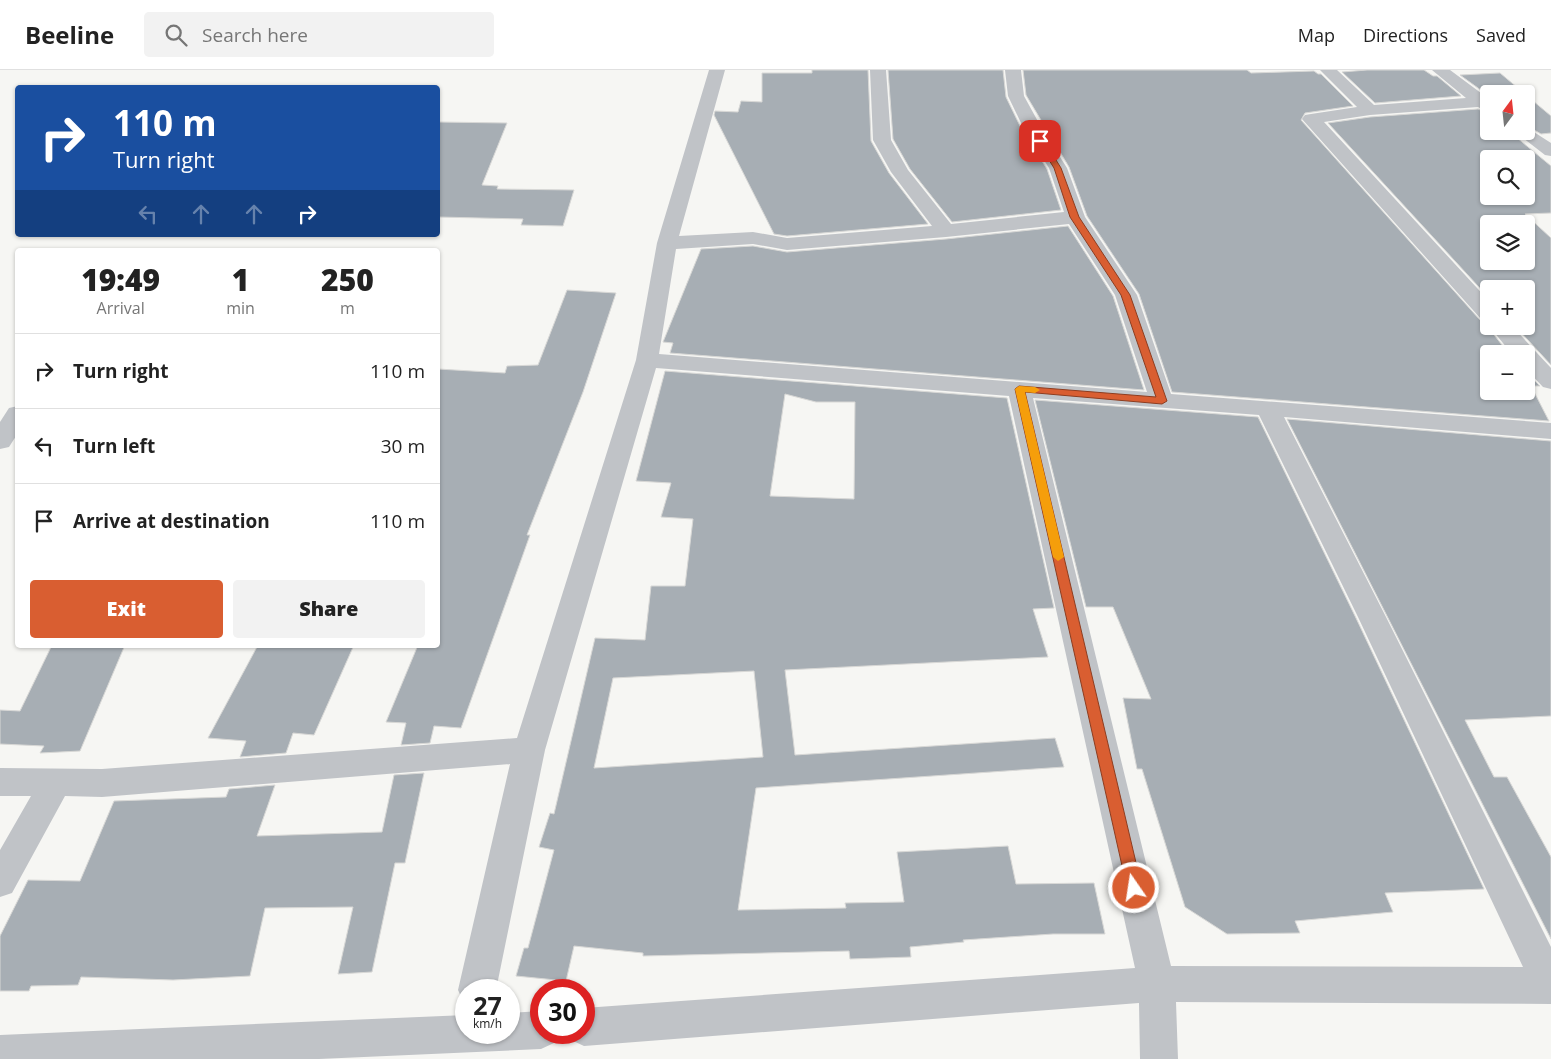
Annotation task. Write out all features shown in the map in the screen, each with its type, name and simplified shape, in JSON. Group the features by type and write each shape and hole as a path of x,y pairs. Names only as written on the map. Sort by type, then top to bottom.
{"street":[{"path":"479,979 529,750 647,360 667,243 717,70"},
{"path":"878,70 882,140 900,172 946,231"},
{"path":"1013,70 1016,96 1032,128 1058,168 1074,217 1126,295 1162,401"},
{"path":"1328,70 1370,110"},
{"path":"1440,70 1480,101"},
{"path":"1480,105 1370,110 1311,119 1480,304"},
{"path":"1535,140 1551,151"},
{"path":"667,243 754,238 787,244 946,231 1074,217"},
{"path":"1508,335 1518,345"},
{"path":"647,360 1551,431"},
{"path":"1535,364 1551,382"},
{"path":"1019,389 1157,984 1159,1059"},
{"path":"595,1026 1157,984 1551,985 1372,616 1267,408"},
{"path":"0,441 15,418"},
{"path":"0,782 102,783 529,750"},
{"path":"0,882 55,783"},
{"path":"0,1054 455,1042"}],"building":[{"path":"812,70 868,70 871,141 889,173 928,224 787,236 774,234 714,115 715,111 738,112 741,101 762,102 762,73 812,73"},
{"path":"888,70 1003,70 1006,97 1021,128 1047,169 1061,210 952,222 910,169 893,139"},
{"path":"1023,70 1247,70 1251,73 1314,71 1321,74 1353,106 1305,113 1301,120 1480,320 1480,335 1494,335 1502,345 1480,345 1480,400 1535,400 1535,394 1549,421 1172,392 1139,294 1087,216 1069,167 1026,95"},
{"path":"1424,70 1433,76 1437,76 1461,96 1375,103 1342,72"},
{"path":"1500,73 1514,85 1480,85 1480,89 1460,75"},
{"path":"1535,103 1551,116 1551,133 1541,134 1535,130"},
{"path":"1480,110 1480,140 1520,140 1532,150 1480,150 1480,205 1535,205 1535,153 1551,166 1551,213 1480,215 1480,270 1535,270 1535,223 1551,238 1551,365 1535,348 1535,345 1533,345 1523,335 1535,335 1535,280 1480,280 1480,288 1328,123 1370,117"},
{"path":"440,122 507,123 482,185 498,186 497,189 574,190 563,226 521,225 523,219 440,217"},
{"path":"1068,226 1113,296 1144,390 670,353 673,343 663,342 701,249 753,246 787,252 946,239"},
{"path":"567,290 616,293 583,392 527,535 530,535 461,728 434,726 430,743 401,745 406,723 386,722 417,648 440,648 440,369 505,373 507,366 538,365"},
{"path":"665,371 1007,398 1054,608 1033,609 1048,657 785,670 795,755 1055,738 1064,767 756,788 738,910 846,908 845,903 904,902 897,852 1008,846 1016,884 1094,883 1105,934 1053,934 963,940 964,942 910,947 911,957 850,959 849,951 643,956 643,953 574,946 566,979 516,976 524,948 528,948 554,850 539,847 550,813 554,814 595,638 645,640 651,586 685,586 693,519 661,517 671,483 636,481","holes":["785,394 816,402 855,402 854,499 770,496","754,671 763,757 594,768 613,678"]},
{"path":"1035,400 1258,417 1356,618 1484,889 1385,893 1393,912 1295,921 1300,933 1227,934 1185,907 1142,769 1137,769 1123,698 1151,699 1113,607 1086,607"},
{"path":"1287,419 1551,441 1551,716 1465,720 1494,777 1507,777 1551,857 1551,939"},
{"path":"51,648 124,648 80,751 40,753 44,746 0,744 0,710 20,711"},
{"path":"256,648 353,648 314,735 293,733 286,753 240,757 246,741 208,738"},
{"path":"424,773 405,863 395,863 372,972 338,974 353,907 265,908 250,976 173,980 81,977 78,985 31,986 29,991 0,991 0,936 28,880 80,881 114,801 226,797 229,789 275,785 257,836 382,832 394,775"}],"slow traffic":[{"path":"1035,390 1019,389 1058,557"}],"route":[{"path":"1040,141 1058,168 1074,217 1126,295 1162,401 1019,389 1134,888"}]}
